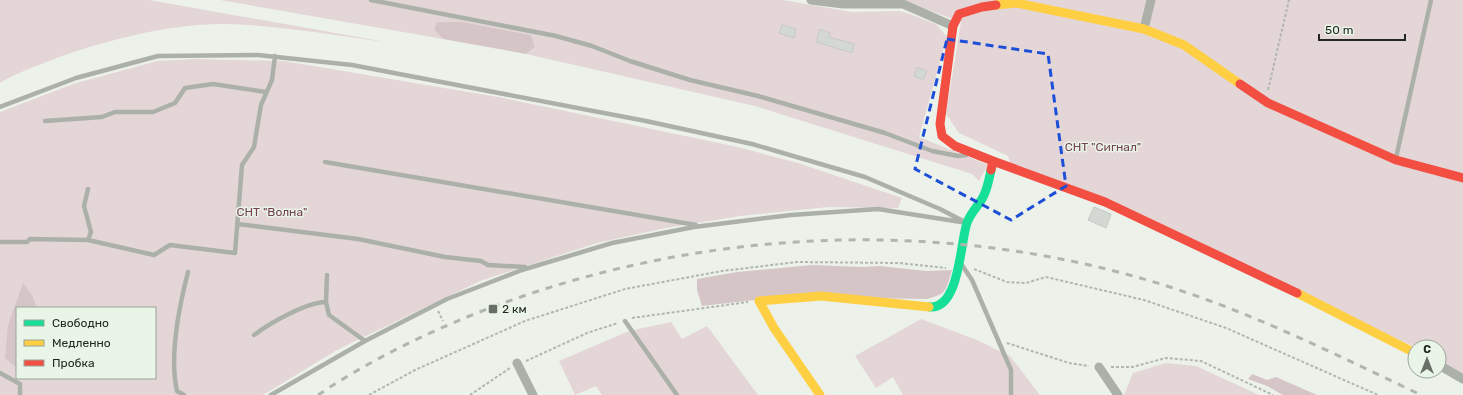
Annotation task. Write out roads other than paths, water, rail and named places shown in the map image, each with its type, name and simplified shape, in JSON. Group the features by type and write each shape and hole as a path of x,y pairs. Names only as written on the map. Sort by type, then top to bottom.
{"street":[{"path":"811,0 843,4 898,2 953,26"},
{"path":"1144,29 1151,0"},
{"path":"1407,349 1318,303 1105,202 955,146 942,136 940,124 953,26 959,14 982,7 1016,3 1144,29 1184,45 1266,101 1396,160 1463,178"},
{"path":"820,395 774,328 759,301 821,296 933,307 942,303 956,283 967,222 988,187 993,161"},
{"path":"517,363 533,395"},
{"path":"1099,367 1118,395"},
{"path":"1447,370 1463,379"}],"lane":[{"path":"371,0 556,36 592,46 630,61 690,80 758,96 885,133 932,151 958,156 975,154"},
{"path":"1396,160 1431,0"},
{"path":"0,107 76,78 158,56 258,55 352,65 646,121 752,144 865,177 967,222"},
{"path":"0,242 26,242 30,239 88,240 154,255 170,244 235,253 242,165 254,147 261,105 272,80 275,56"},
{"path":"45,121 102,117 115,112 153,112 175,102 185,88 213,84 266,92"},
{"path":"325,162 701,226"},
{"path":"88,190 84,206 91,232 88,240"},
{"path":"271,395 365,341 447,299 529,268 612,243 701,226 791,214 878,209 967,222"},
{"path":"237,224 358,239 445,257 481,261 488,265 529,268"},
{"path":"959,263 964,266 972,280 1011,370 1011,395"},
{"path":"182,395 177,391 174,374 179,314 188,272"},
{"path":"327,274 326,302 329,315 365,341"},
{"path":"254,334 269,324 304,307 326,302"},
{"path":"625,321 677,395"},
{"path":"0,373 20,384 20,395"}],"railway":[{"path":"318,395 391,352 429,334 467,317 552,287 638,264 727,249 816,241 905,241 995,248 1083,264 1170,287 1234,310 1328,351 1421,395"}],"place":[{"name":"2 км","path":"493,309"}],"park label":[{"name":"СНТ \"Сигнал\"","path":"1103,147"},
{"name":"СНТ \"Волна\"","path":"272,212"}]}
